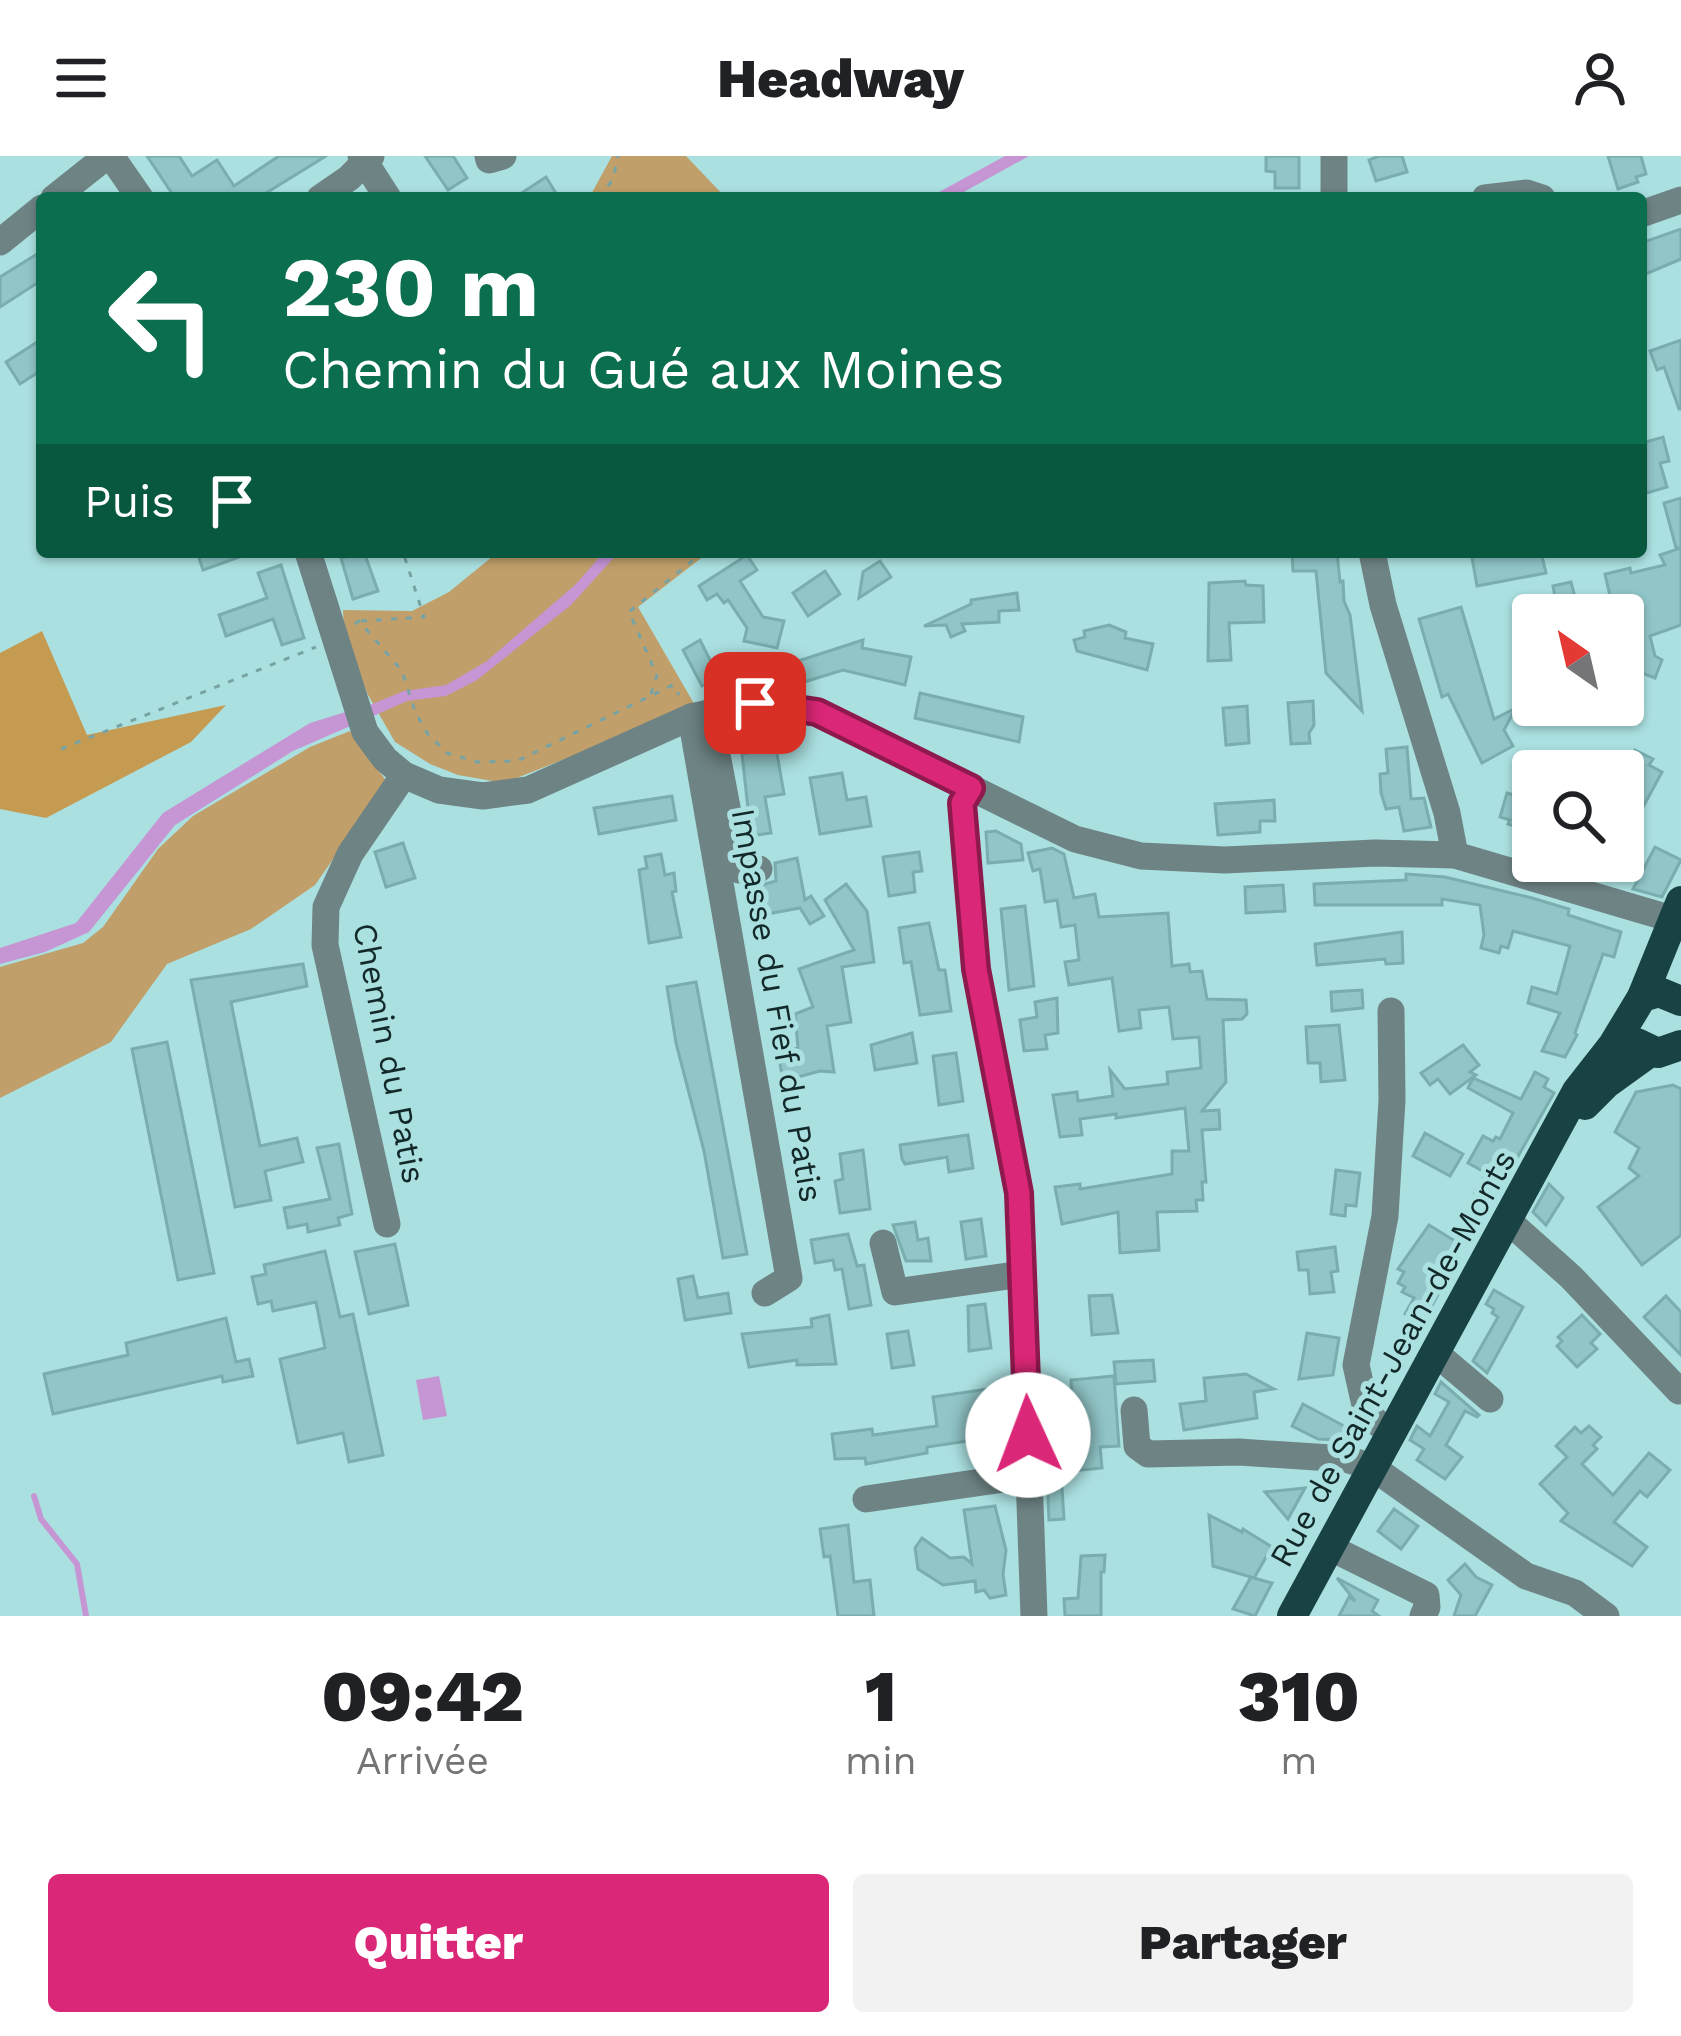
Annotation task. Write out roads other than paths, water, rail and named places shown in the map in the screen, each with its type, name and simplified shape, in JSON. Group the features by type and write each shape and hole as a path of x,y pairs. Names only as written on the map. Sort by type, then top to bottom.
{"main road":[{"path":"1673,917 1679,999 1659,992 1635,1010 1634,1040 1650,1052 1666,1053 1681,1045"},
{"name":"Rue de Saint-Jean-de-Monts","path":"1292,1616 1577,1091 1635,1010 1673,917"},
{"name":"Rue de Saint-Jean-de-Monts","path":"1555,1135 1605,1084 1650,1052"}],"street":[{"path":"62,192 109,156 136,192"},
{"path":"488,156 489,160 503,156"},
{"path":"1334,156 1334,192"},
{"path":"329,192 366,158 385,192"},
{"path":"1647,212 1681,200"},
{"path":"0,242 36,213"},
{"path":"310,558 365,732 404,775 439,790 483,796 528,790 700,715 755,703 817,712 1075,839 1141,856 1226,860 1375,853 1455,855 1673,917"},
{"path":"1373,558 1383,605 1448,813 1455,855"},
{"path":"700,715 739,870 759,869"},
{"name":"Impasse du Fief du Patis","path":"700,715 789,1278 765,1293"},
{"name":"Chemin du Patis","path":"386,1224 325,945 326,907 350,854 404,775"},
{"path":"971,788 962,803 976,969 1019,1193 1034,1616"},
{"path":"1390,1433 1367,1414 1356,1365 1384,1216 1392,1100 1391,1011"},
{"path":"1506,1219 1571,1277 1679,1391"},
{"path":"883,1243 895,1292 1023,1274"},
{"path":"1432,1356 1445,1361 1490,1399"},
{"path":"1134,1410 1137,1446 1148,1454 1239,1452 1346,1460 1372,1467 1526,1576 1575,1593 1606,1616"},
{"path":"866,1498 1030,1474"},
{"path":"1329,1546 1426,1595 1423,1616"}],"waterway":[{"path":"34,1496 41,1519 77,1564 86,1616"}]}
